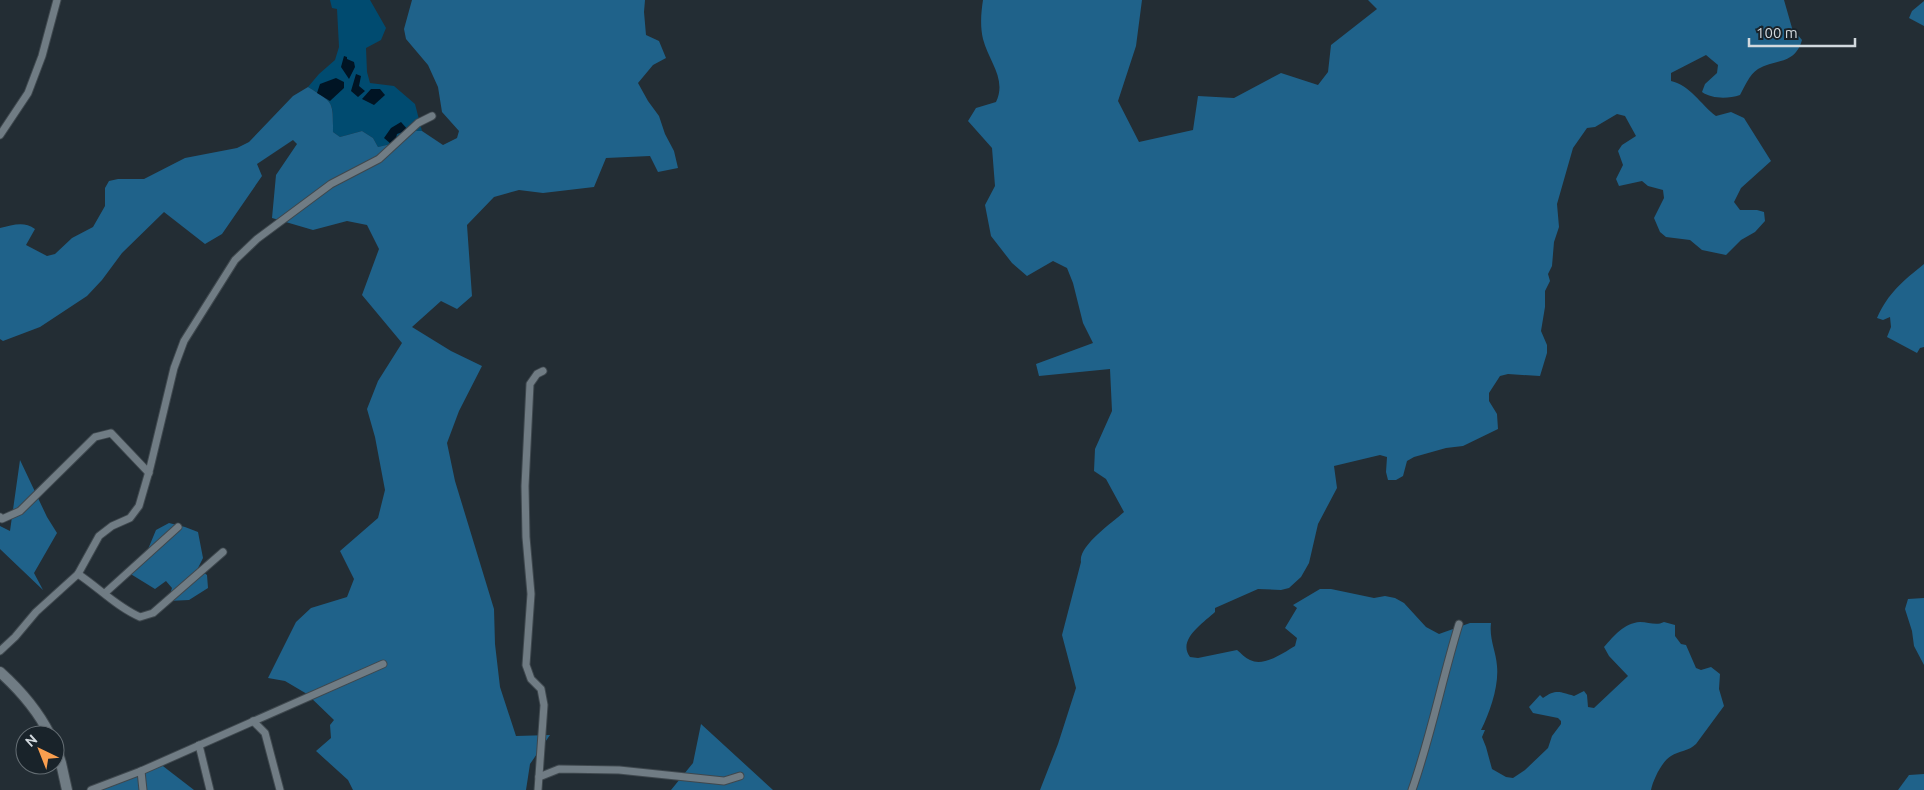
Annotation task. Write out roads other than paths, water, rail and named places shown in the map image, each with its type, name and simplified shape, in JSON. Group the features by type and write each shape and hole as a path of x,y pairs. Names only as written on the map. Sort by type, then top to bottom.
{"main road":[{"path":"0,672 20,691 45,725"},
{"path":"64,775 67,790"}],"street":[{"path":"0,135 28,93 42,56 57,0"},
{"path":"0,650 15,637 36,612 78,574 99,536 112,526 130,518 139,506 149,473 174,368 184,341 235,260 256,239 331,184 379,159 418,123 432,116"},
{"path":"538,790 544,705 541,689 531,679 526,665 531,594 526,537 525,486 530,384 537,374 544,371"},
{"path":"0,517 2,519 20,511 95,437 111,433 149,473"},
{"path":"105,593 178,527"},
{"path":"78,574 105,593 124,610 140,617 153,613 223,552"},
{"path":"1412,790 1426,748 1442,682 1459,624"},
{"path":"91,790 199,746 383,664"},
{"path":"254,721 265,733 280,790"},
{"path":"199,746 210,790"},
{"path":"539,777 559,769 619,770 724,781 740,776"},
{"path":"140,771 143,790"}]}
